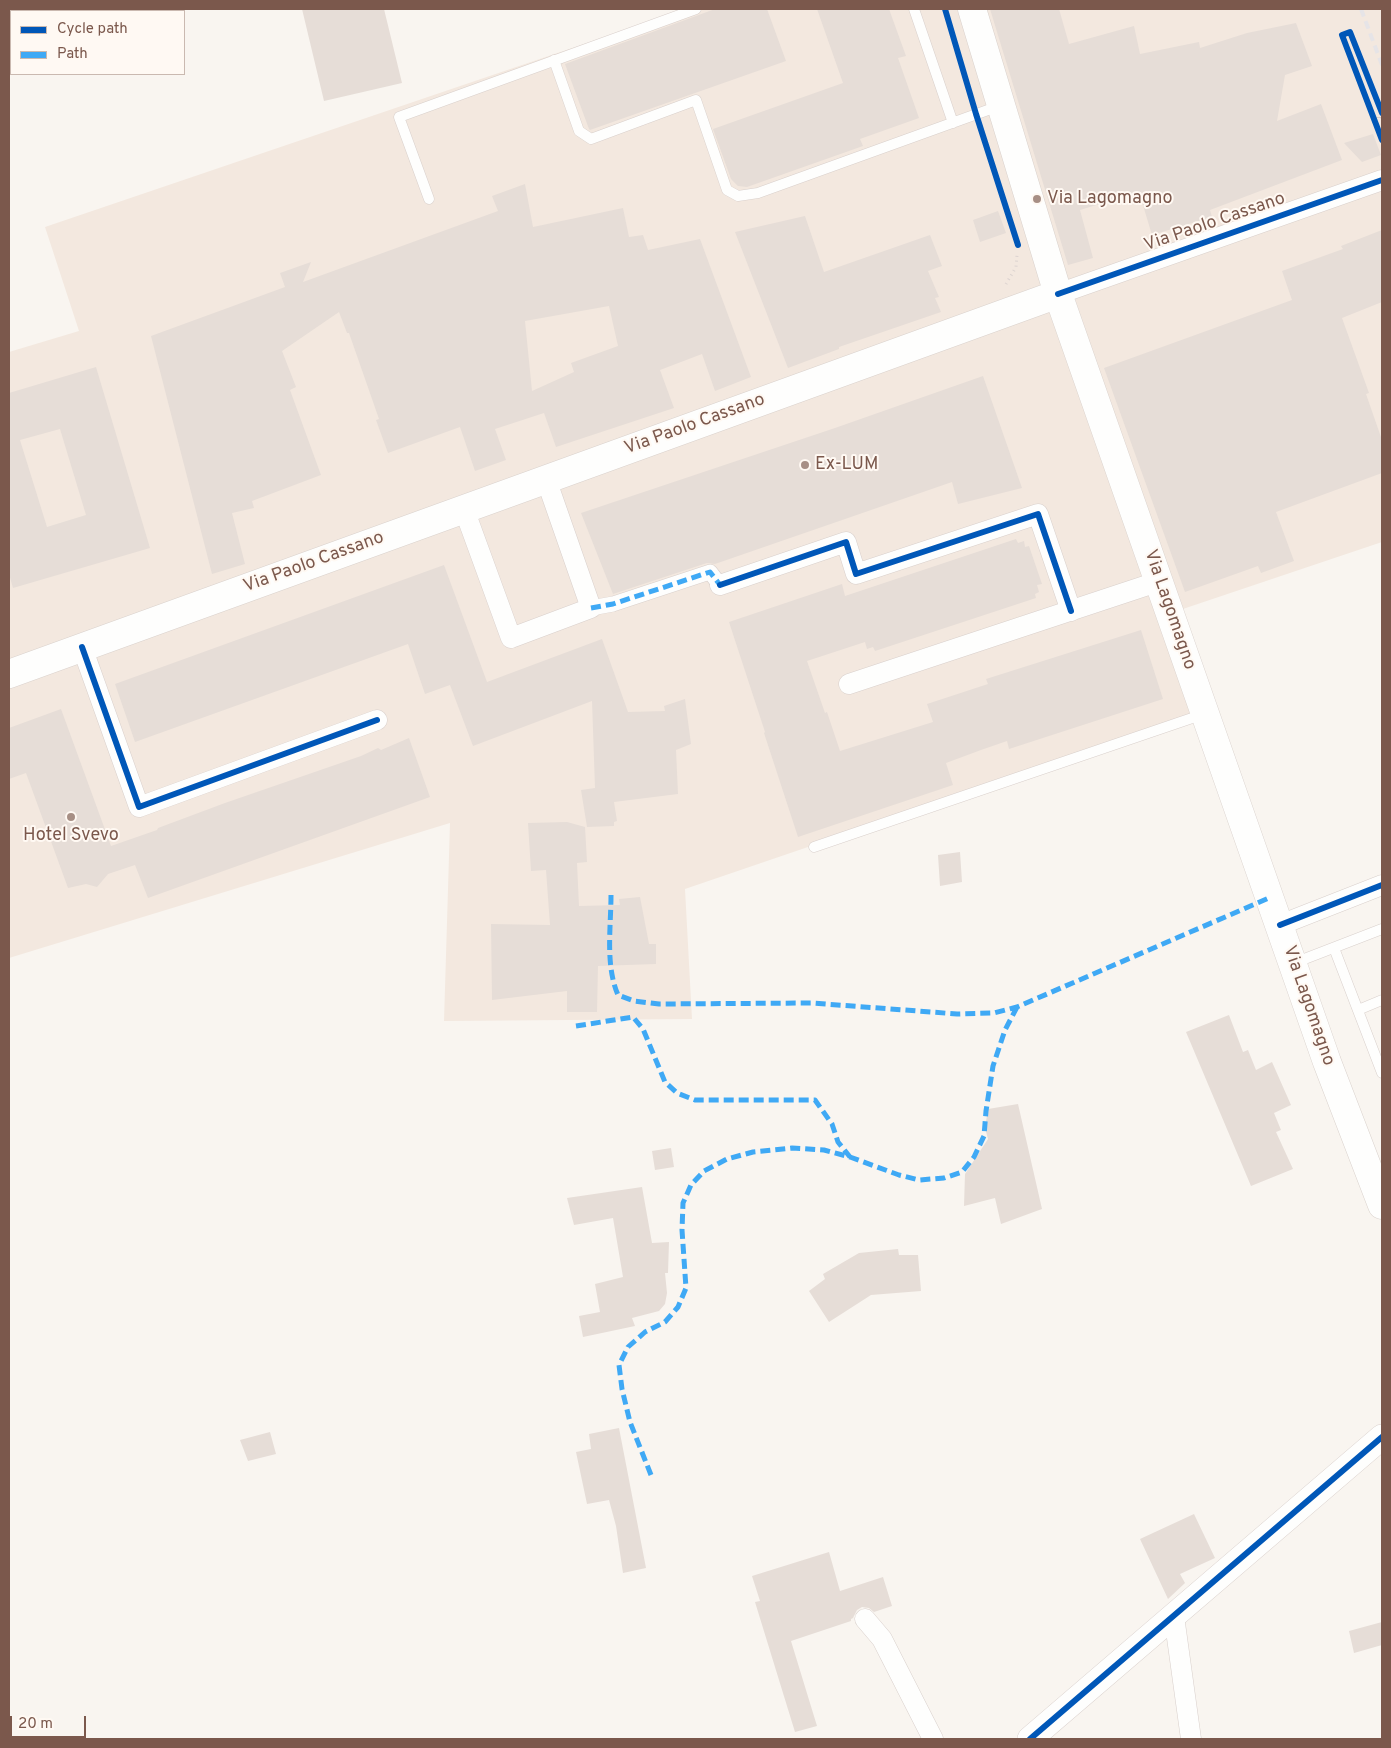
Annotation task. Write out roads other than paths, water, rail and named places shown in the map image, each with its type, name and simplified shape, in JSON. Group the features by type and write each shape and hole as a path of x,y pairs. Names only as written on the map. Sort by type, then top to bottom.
{"main road":[{"name":"Via Lagomagno","path":"972,9 1058,294 1160,581 1292,964 1327,1062 1370,1160 1382,1205"},
{"name":"Via Paolo Cassano","path":"9,674 1058,294"}],"street":[{"name":"Via Paolo Cassano","path":"1058,294 1382,180"},
{"path":"546,479 591,608"},
{"path":"464,509 511,638 591,608 613,604 710,572 720,585 846,542 856,574 1038,514 1071,611"},
{"path":"849,684 1160,581"},
{"path":"82,647 139,807 378,720"},
{"path":"1280,925 1382,885"},
{"path":"1030,1739 1382,1437"},
{"path":"1174,1616 1191,1739"},
{"path":"865,1619 882,1640 890,1654 933,1739"}],"lane":[{"path":"428,199 399,117 696,9"},
{"path":"914,9 953,123"},
{"path":"554,60 579,131 590,139 696,100 727,190 738,196 758,194 1001,105"},
{"path":"814,847 1205,714"},
{"path":"1292,964 1382,929"},
{"path":"1334,948 1382,1072"},
{"path":"1358,1010 1382,1000"}],"railway":[{"path":"1361,9 1382,65"}],"place":[{"name":"Via Lagomagno","path":"1037,199"},
{"name":"Ex-LUM","path":"805,465"},
{"name":"Hotel Svevo","path":"71,817"}]}
